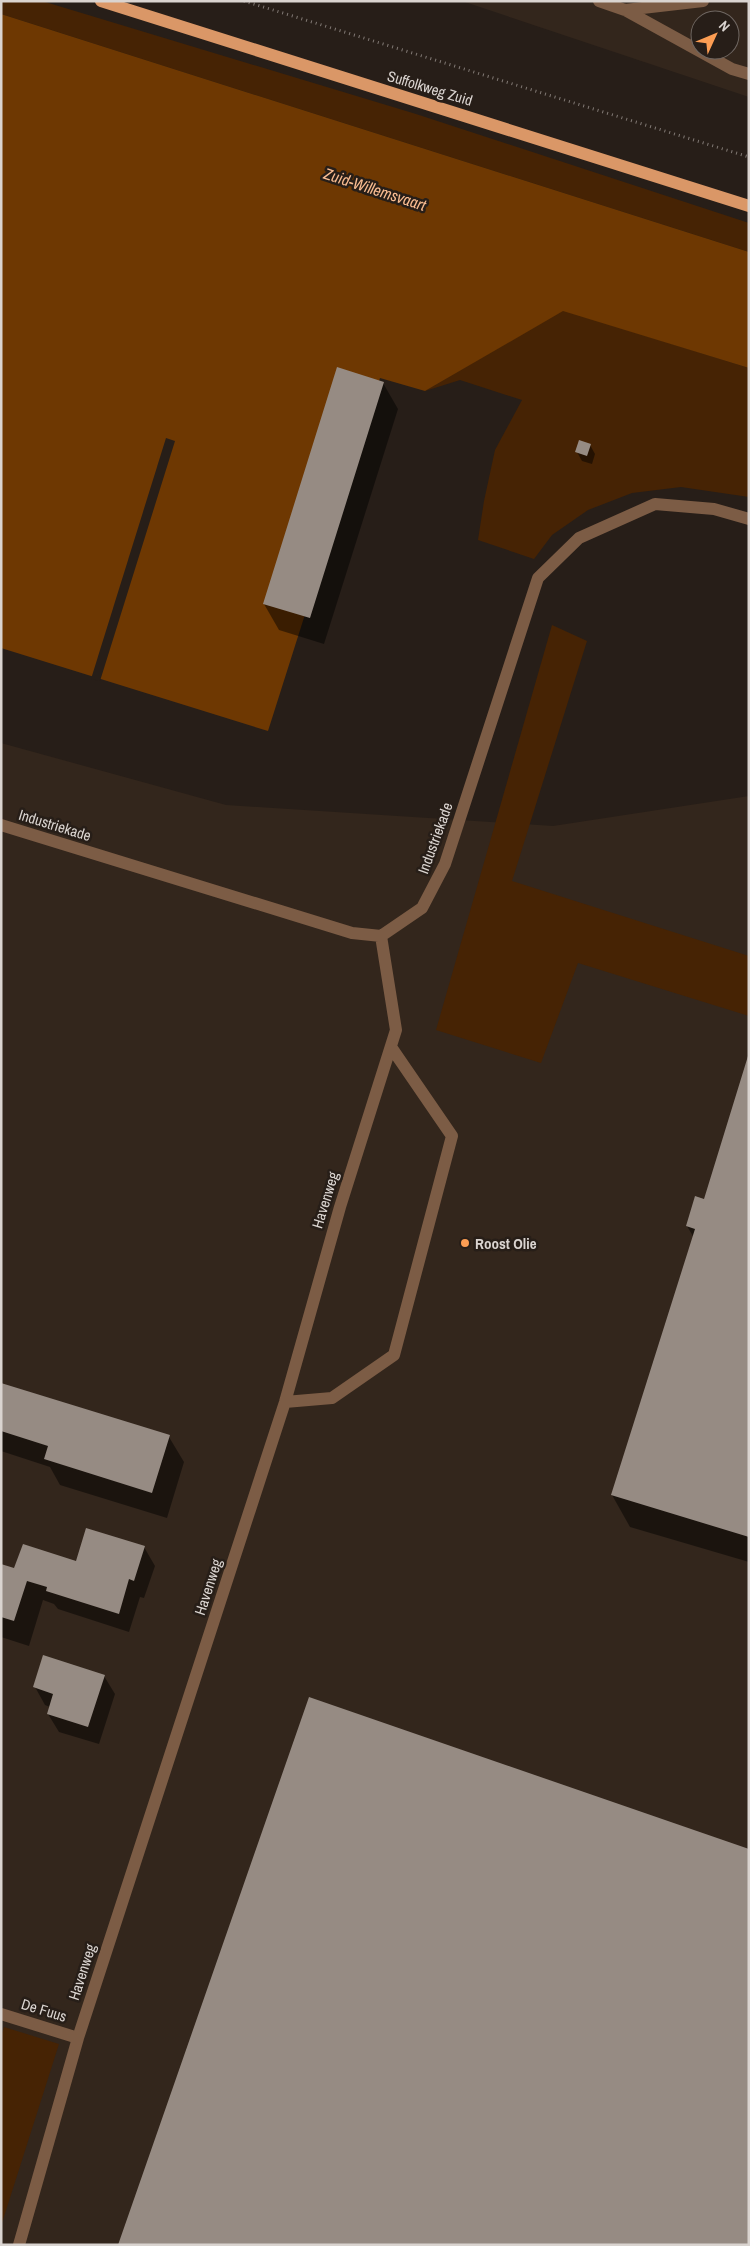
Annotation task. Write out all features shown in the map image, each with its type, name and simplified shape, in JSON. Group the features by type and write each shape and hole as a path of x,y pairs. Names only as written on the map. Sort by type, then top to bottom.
{"main road":[{"name":"Suffolkweg Zuid","path":"101,1 749,206"}],"street":[{"path":"599,1 625,10 732,69 749,74"},
{"path":"625,10 703,1"},
{"name":"Industriekade","path":"1,825 352,933 381,936 422,908 445,864 538,578 579,538 655,504 714,509 749,519"},
{"name":"Havenweg","path":"18,2245 78,2038 286,1402 340,1207 396,1030 381,936"},
{"path":"286,1402 332,1398 394,1355 452,1136 391,1046"},
{"name":"De Fuus","path":"1,2014 78,2038"}],"path":[{"name":"Suffolkweg Zuid","path":"244,1 749,157"}],"shaded area":[{"path":"1,1 42,1 416,114 749,223 749,252 1,14"},
{"path":"462,1 749,1 749,97"},
{"path":"563,310 749,368 749,497 681,487 632,493 588,510 552,535 534,559 478,540 495,450 522,400 460,380 425,391"},
{"path":"552,625 587,641 512,881 749,956 749,1016 578,963 541,1063 436,1030"},
{"path":"1,743 226,805 553,826 749,796 749,2245 1,2245"},
{"path":"4,2027 59,2044 1,2226 1,2036"}],"water":[{"name":"Zuid-Willemsvaart","path":"1,14 749,252 749,368 563,311 425,391 380,378 268,731 1,648"}],"pier":[{"path":"166,438 175,441 100,681 91,679"}],"building":[{"path":"337,367 384,382 310,618 263,604"},
{"path":"579,440 591,444 587,456 575,452"},
{"path":"748,1056 749,1537 611,1495 695,1229 686,1226 695,1196 704,1199"},
{"path":"1,1383 170,1435 152,1493 44,1459 48,1446 1,1431"},
{"path":"86,1528 145,1546 134,1581 129,1579 119,1614 46,1591 47,1587 27,1581 14,1621 1,1617 1,1564 14,1568 23,1544 76,1561"},
{"path":"43,1655 105,1675 88,1727 47,1714 53,1694 33,1687"},
{"path":"309,1697 749,1849 749,2245 118,2245"}],"place":[{"name":"Roost Olie","path":"465,1243"}]}
